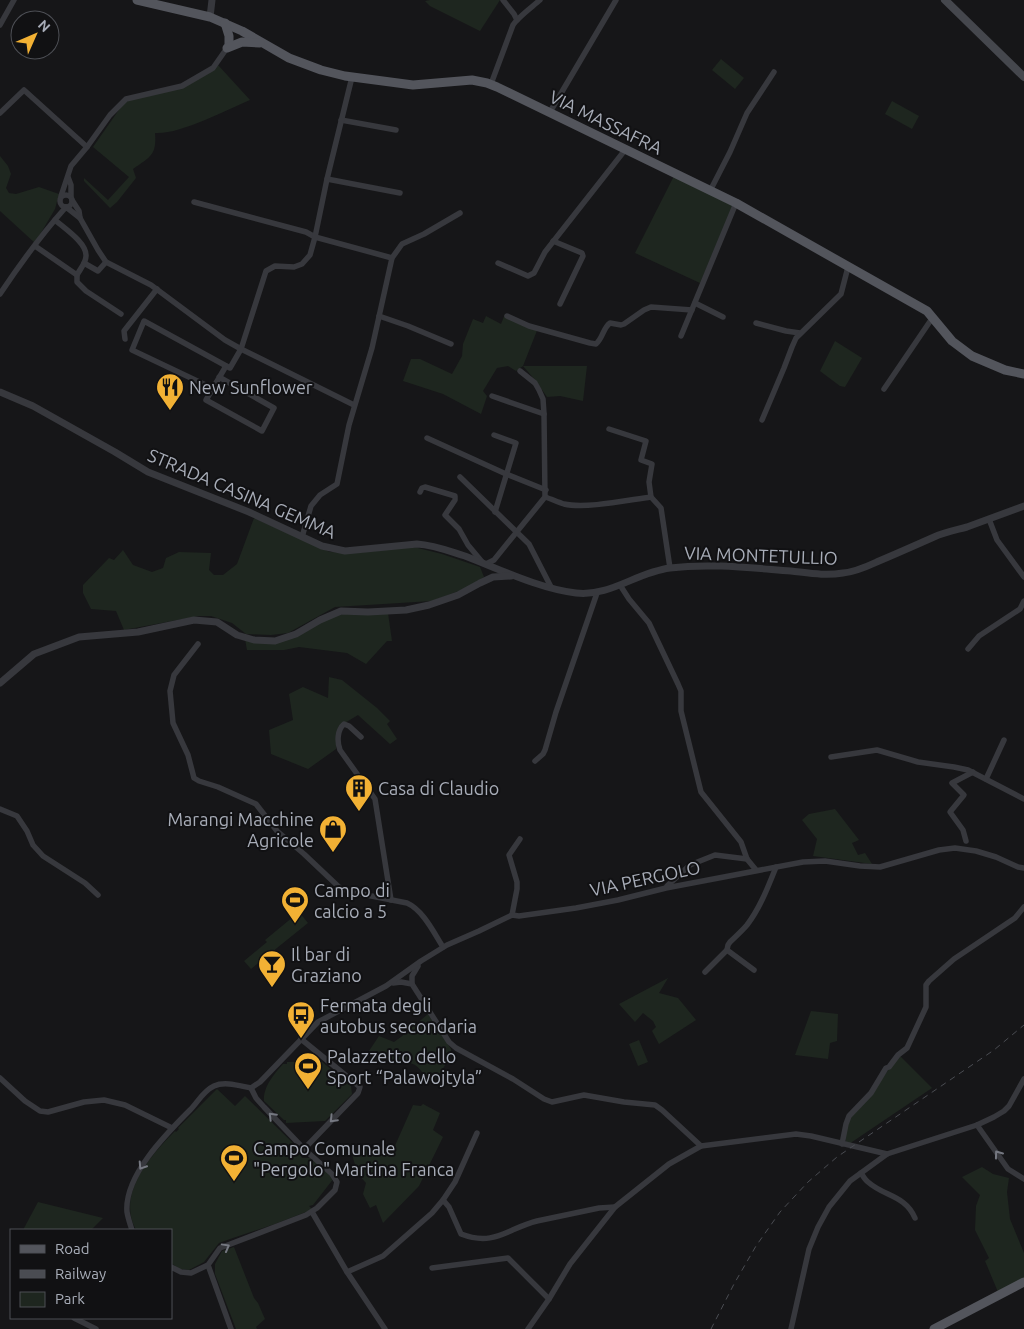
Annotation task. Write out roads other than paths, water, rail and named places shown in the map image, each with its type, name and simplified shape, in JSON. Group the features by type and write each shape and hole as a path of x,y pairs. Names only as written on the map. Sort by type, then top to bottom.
{"main road":[{"name":"VIA MASSAFRA","path":"137,0 210,17 242,31 289,58 321,70 352,77 413,85 472,80 491,84 736,203 927,311 952,340 972,356 1005,370 1024,374"},
{"path":"944,0 1024,77"},
{"path":"225,23 231,45"},
{"path":"231,45 243,36 242,31"},
{"path":"231,45 245,42 262,43"},
{"path":"934,1329 1024,1282"}],"street":[{"path":"0,25 14,0"},
{"path":"210,17 212,0"},
{"path":"503,0 517,20"},
{"path":"491,84 513,25 540,0"},
{"path":"550,112 616,0"},
{"path":"54,220 71,166 110,115 126,99 182,86 213,68 231,45"},
{"path":"710,190 730,152 747,113 774,72"},
{"path":"212,388 132,350 144,321 230,368 240,350 266,271 275,266 302,264 310,255 352,77"},
{"path":"0,114 24,90 87,147"},
{"path":"341,120 396,130"},
{"path":"498,263 528,276 534,273 553,241 625,150"},
{"path":"0,294 54,220 70,206 72,199 71,185 68,177"},
{"path":"327,179 400,193"},
{"path":"60,199 67,195 72,199 79,211 80,218 106,262 145,281 240,350 354,406"},
{"path":"60,199 61,206 80,218"},
{"path":"194,202 306,232 315,237 392,258"},
{"path":"681,336 736,203"},
{"path":"302,536 311,506 320,495 337,484 349,425 372,348 392,258 402,244 424,234 460,213"},
{"path":"54,220 79,241 86,250 86,258 77,275 77,282 86,291 121,314"},
{"path":"553,241 582,253 583,256 560,304"},
{"path":"35,246 77,275"},
{"path":"84,263 98,271 106,262"},
{"path":"762,420 792,347 800,333 840,294 848,266"},
{"path":"125,339 124,330 157,289"},
{"path":"695,303 723,316"},
{"path":"507,316 529,326 596,344 608,324 624,324 649,308 692,310"},
{"path":"379,316 451,344"},
{"path":"884,389 933,317"},
{"path":"756,323 800,333"},
{"path":"219,377 274,408 262,431 206,400 212,388 219,377 226,366"},
{"path":"493,577 496,573 494,563 546,493 543,399 535,383 520,371"},
{"name":"STRADA CASINA GEMMA","path":"0,392 33,406 148,472 249,512 322,546 345,551 428,544 484,564 494,563 521,578"},
{"path":"492,396 544,414"},
{"path":"609,429 646,440 641,460 652,464 649,482 652,497 661,508 670,568"},
{"path":"494,435 516,443 495,512"},
{"path":"427,438 546,493 563,504 610,503 652,497"},
{"path":"460,477 529,544 551,588"},
{"path":"420,492 425,487 455,496 455,500 445,513 446,517 459,529 468,546 489,568 493,577"},
{"name":"VIA MONTETULLIO","path":"521,578 551,588 584,594 597,593 650,572 670,568 723,566 822,575 845,573 859,570 937,535 989,520 1024,506"},
{"path":"989,520 998,540 1024,577"},
{"path":"484,564 488,573 484,581"},
{"path":"0,683 34,654 79,637 138,632 194,620 216,622 237,635 254,640 275,641 296,634 320,620 341,611 406,610 429,605 458,595 493,577 521,578"},
{"path":"620,585 649,623 681,691 681,711 701,792 741,842 747,859 756,870"},
{"path":"534,761 545,750 556,712 597,593"},
{"path":"968,649 979,636 1020,609 1024,601"},
{"path":"198,644 174,675 170,691 173,723 188,755 194,778 256,804 277,831 340,888 351,892 407,902 416,908 443,947"},
{"path":"361,737 344,724 340,730 339,746 375,799 391,900"},
{"path":"986,779 1004,740"},
{"path":"832,757 877,750 918,762 954,767 973,772 1024,799"},
{"path":"966,841 963,830 950,812 964,795 952,783 973,772"},
{"path":"0,809 17,816 27,831 33,845 43,856 85,883 98,895"},
{"path":"512,915 517,882 509,855 520,839"},
{"name":"VIA PERGOLO","path":"251,1088 260,1082 322,1020 386,986 443,947 512,915 519,916 576,908 666,888 803,862 880,866 939,850 955,848 976,851 1024,868"},
{"path":"666,888 690,865 715,855 747,859"},
{"path":"705,972 727,950 730,942 754,915 776,867"},
{"path":"842,1144 849,1116 871,1093 886,1068 907,1048 926,1007 926,985 929,981 954,959 1015,918 1024,907"},
{"path":"727,950 754,970"},
{"path":"421,961 412,976 412,984 452,1045 456,1048 552,1102 584,1095 654,1106 662,1110 701,1146"},
{"path":"386,986 401,982 412,984"},
{"path":"301,1039 360,1087 358,1093 304,1149"},
{"path":"0,1078 40,1112 48,1112 84,1102 104,1100 125,1105 172,1128"},
{"path":"791,1329 809,1249 829,1207 850,1181 887,1154 977,1125 994,1117 1009,1106 1024,1079"},
{"path":"132,1229 127,1210 137,1173 172,1128 206,1091 223,1084 251,1088 256,1098 264,1107 304,1149 332,1174 337,1182 335,1190 312,1212 220,1248 208,1265 191,1274 172,1268"},
{"path":"977,1125 1008,1169 1024,1179"},
{"path":"347,1272 383,1256 432,1213 444,1200 455,1182 477,1132"},
{"path":"528,1329 550,1298 570,1264 615,1207 669,1164 701,1146 796,1134 887,1154"},
{"path":"861,1173 867,1182 899,1198 912,1211 915,1218"},
{"path":"444,1200 461,1234 477,1238 494,1238 529,1223 599,1208 615,1207"},
{"path":"312,1212 347,1272 385,1329"},
{"path":"432,1268 508,1258 550,1298"},
{"path":"208,1265 231,1329"},
{"path":"76,1319 96,1329"}],"railway":[{"path":"711,1329 756,1246 780,1212 808,1182 837,1157 994,1050 1024,1025"}],"place":[{"name":"New Sunflower","path":"170,411"},
{"name":"Casa di Claudio","path":"359,812"},
{"name":"Marangi Macchine Agricole","path":"333,853"},
{"name":"Campo di calcio a 5","path":"295,924"},
{"name":"Il bar di Graziano","path":"272,988"},
{"name":"Fermata degli autobus secondaria","path":"301,1039"},
{"name":"Palazzetto dello Sport “Palawojtyla”","path":"308,1090"},
{"name":"Campo Comunale \"Pergolo\" Martina Franca","path":"234,1182"}]}
